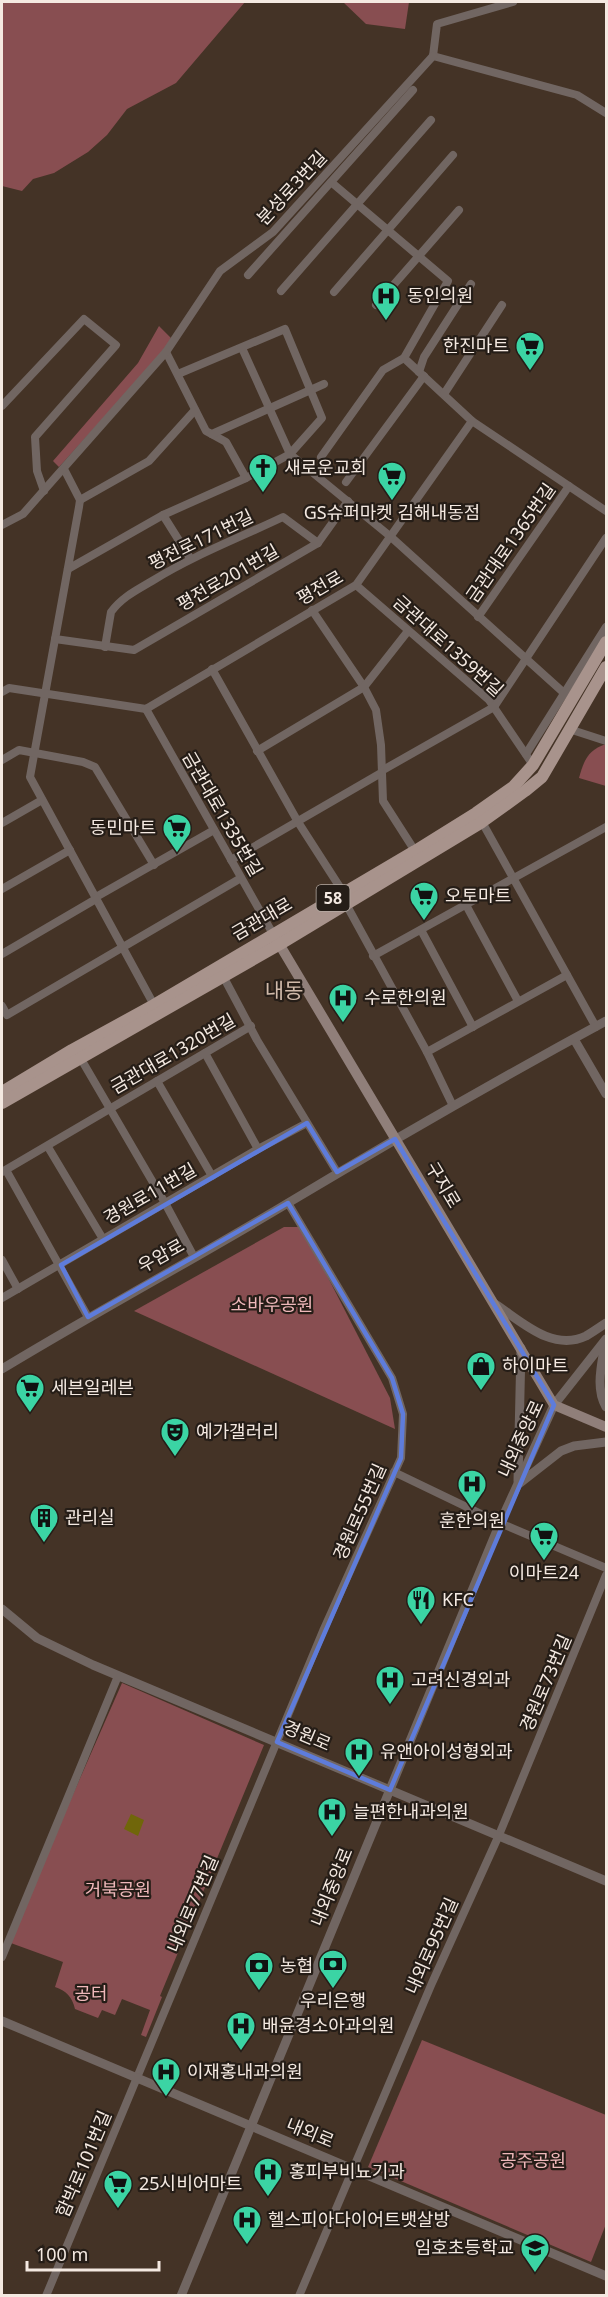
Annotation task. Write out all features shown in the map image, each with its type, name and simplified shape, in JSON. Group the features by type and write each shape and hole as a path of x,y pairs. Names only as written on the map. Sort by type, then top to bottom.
{"main road":[{"name":"금관대로","path":"344,898 476,813 504,793 533,765 606,642"},
{"name":"금관대로","path":"3,1086 276,939 344,898 482,822 542,777 569,729 603,680 606,667"},
{"path":"586,675 603,680"},
{"name":"금관대로","path":"2,1103 223,976 276,939"},
{"name":"구지로","path":"276,939 554,1405"},
{"path":"554,1405 606,1427"}],"street":[{"path":"513,2 436,24 433,56 577,95 606,113"},
{"name":"분성로3번길","path":"2,525 23,514 166,351 220,271 273,232 433,56"},
{"path":"248,275 413,90"},
{"path":"281,291 431,120"},
{"path":"334,292 453,155"},
{"path":"321,457 383,370 404,358 448,281 331,182"},
{"path":"376,305 417,255 459,210"},
{"path":"346,482 422,374 424,357 471,284"},
{"path":"444,394 502,305"},
{"path":"2,406 84,319 116,345 36,436 37,471 44,491"},
{"path":"166,351 206,430 226,442 246,478 290,454 322,418 285,329 178,374"},
{"path":"242,348 290,454 391,537 564,693"},
{"path":"404,358 472,421 606,511"},
{"path":"212,434 324,384"},
{"path":"80,500 149,461 195,410"},
{"name":"평전로","path":"146,709 356,585 472,421"},
{"path":"63,469 80,500 30,777 154,1005"},
{"name":"평전로171번길","path":"68,569 163,515 246,478"},
{"name":"금관대로1365번길","path":"478,617 569,486"},
{"name":"평전로201번길","path":"105,647 135,650 318,543 348,501"},
{"path":"163,515 190,558"},
{"name":"평전로171번길","path":"105,647 111,612 115,607 125,597 190,558 283,517 318,543"},
{"path":"231,860 494,707 606,538"},
{"name":"금관대로1359번길","path":"356,585 494,707 533,765"},
{"path":"312,610 364,687 376,710 383,801 415,851"},
{"path":"526,754 606,627"},
{"path":"257,751 364,687 408,631"},
{"path":"55,639 105,647"},
{"path":"212,669 257,751 344,898 373,956 427,1052 453,1106"},
{"path":"2,692 9,688 146,709"},
{"name":"금관대로1335번길","path":"146,709 276,939"},
{"path":"569,729 606,741"},
{"path":"2,760 19,750 83,762 95,767 154,865"},
{"path":"2,823 42,800"},
{"path":"482,822 596,1027"},
{"path":"373,956 606,827"},
{"path":"2,954 214,830"},
{"path":"2,889 70,850"},
{"path":"2,1006 7,1015 242,878"},
{"path":"466,905 518,1001"},
{"path":"421,930 473,1027"},
{"path":"427,1052 567,975"},
{"path":"223,976 337,1172"},
{"name":"우암로","path":"2,1369 88,1317 288,1203 337,1172 606,1021"},
{"name":"금관대로1320번길","path":"110,1108 251,1026"},
{"path":"574,1039 606,1094"},
{"path":"205,1053 258,1149"},
{"name":"금관대로1320번길","path":"81,1059 194,1257"},
{"name":"경원로11번길","path":"157,1081 212,1176"},
{"path":"88,1317 61,1265 4,1171 48,1147 110,1108"},
{"name":"경원로11번길","path":"2,1298 258,1149 307,1123"},
{"name":"경원로11번길","path":"48,1147 103,1239"},
{"name":"경원로55번길","path":"277,1742 323,1631 401,1458 403,1414 392,1378 288,1203"},
{"path":"2,1260 18,1289"},
{"path":"495,1304 540,1334 550,1338 575,1339 585,1336 606,1323"},
{"path":"606,1340 600,1374 600,1389 606,1407"},
{"name":"내외중앙로","path":"181,2295 500,1523 554,1405 606,1340"},
{"path":"518,1485 521,1348"},
{"path":"518,1485 561,1451 574,1446 606,1442"},
{"path":"394,1472 500,1523 606,1568"},
{"name":"경원로73번길","path":"499,1835 606,1575"},
{"name":"경원로","path":"2,1609 37,1638 118,1676 606,1881"},
{"path":"2,1958 118,1676"},
{"name":"내외로77번길","path":"136,2078 277,1742"},
{"name":"내외로95번길","path":"299,2295 432,1983 499,1835"},
{"name":"내외로","path":"2,2021 606,2276"},
{"name":"함박로101번길","path":"46,2295 136,2078"}],"highlighted area":[{"path":"307,1123 337,1172 395,1139 554,1405 390,1790 277,1742 401,1458 403,1414 392,1378 288,1203 88,1317 61,1265"}],"green space":[{"path":"2,2 245,2 176,83 127,109 107,135 88,152 54,173 33,179 22,191 2,186"},
{"path":"343,2 409,2 405,29 366,24"},
{"path":"159,326 171,338 166,349 59,467 53,461 138,363"},
{"path":"606,744 606,786 579,778 588,756 595,749"},
{"name":"소바우공원","path":"284,1227 302,1227 390,1398 395,1429 134,1311"},
{"name":"거북공원","path":"122,1683 264,1745 160,1996 162,1997 146,2037 141,2035 150,2010 122,1999 115,2015 102,2010 98,2018 75,2009 68,1995 55,1987 63,1962 8,1942"},
{"name":"공주공원","path":"422,2040 606,2115 606,2224 591,2262 368,2167"}],"shaded area":[{"path":"131,1814 144,1820 138,1836 124,1829"}],"place":[{"name":"동인의원","path":"386,322"},
{"name":"한진마트","path":"530,372"},
{"name":"새로운교회","path":"263,494"},
{"name":"GS슈퍼마켓 김해내동점","path":"392,502"},
{"name":"동민마트","path":"177,854"},
{"name":"오토마트","path":"424,922"},
{"name":"수로한의원","path":"343,1024"},
{"name":"하이마트","path":"481,1392"},
{"name":"세븐일레븐","path":"30,1414"},
{"name":"예가갤러리","path":"175,1458"},
{"name":"훈한의원","path":"472,1510"},
{"name":"관리실","path":"44,1544"},
{"name":"이마트24","path":"544,1562"},
{"name":"KFC","path":"421,1626"},
{"name":"고려신경외과","path":"390,1706"},
{"name":"유앤아이성형외과","path":"359,1778"},
{"name":"늘편한내과의원","path":"332,1838"},
{"name":"우리은행","path":"333,1990"},
{"name":"농협","path":"259,1992"},
{"name":"배윤경소아과의원","path":"241,2052"},
{"name":"이재홍내과의원","path":"166,2098"},
{"name":"홍피부비뇨기과","path":"268,2198"},
{"name":"25시비어마트","path":"118,2210"},
{"name":"헬스피아다이어트뱃살방","path":"247,2246"},
{"name":"임호초등학교","path":"535,2274"}],"district":[{"name":"내동","path":"284,991"}],"park label":[{"name":"공터","path":"91,1994"}]}
